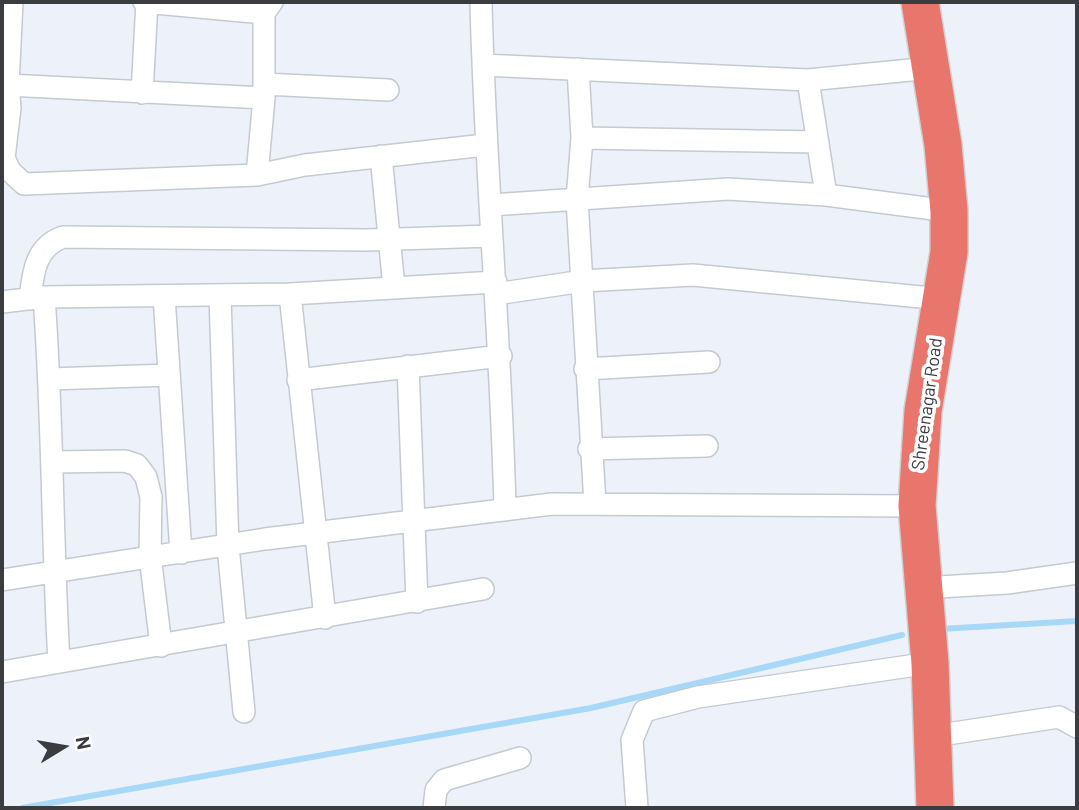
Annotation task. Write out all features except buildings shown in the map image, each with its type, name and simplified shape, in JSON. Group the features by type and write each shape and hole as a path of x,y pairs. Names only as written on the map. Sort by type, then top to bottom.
{"highway":[{"name":"Shreenagar Road","path":"920,2 949,211 949,252 923,411 917,506 930,663 935,808"}],"street":[{"path":"12,2 4,158 10,171 24,184 257,175 382,156 485,145"},
{"path":"142,93 146,2 267,5 257,175"},
{"path":"481,2 485,145 501,356 505,510"},
{"path":"483,65 808,80 931,68"},
{"path":"578,69 582,138 577,199 589,449 595,504"},
{"path":"808,80 827,195"},
{"path":"6,99 142,93 388,90"},
{"path":"582,138 818,142"},
{"path":"382,156 394,286"},
{"path":"491,205 728,189 827,195 949,211"},
{"path":"59,662 54,573 50,379 34,267 43,250 52,241 63,237 390,239 491,236"},
{"path":"2,302 37,298 220,296 394,286 496,288 694,275 942,299"},
{"path":"289,293 325,618"},
{"path":"164,296 181,553"},
{"path":"220,296 228,546 244,712"},
{"path":"298,380 501,356"},
{"path":"585,369 709,362"},
{"path":"408,366 417,602"},
{"path":"50,379 169,375"},
{"path":"589,449 707,446"},
{"path":"52,462 125,461 137,465 146,477 151,496 150,556 160,646"},
{"path":"2,580 316,533 552,504 917,506"},
{"path":"922,588 1007,583 1077,573"},
{"path":"2,672 236,634 483,589"},
{"path":"637,808 632,740 645,710 698,697 930,663"},
{"path":"934,736 1059,717 1077,727"},
{"path":"434,808 436,790 444,780 520,758"}],"waterway":[{"path":"940,629 1077,621"},
{"path":"22,808 591,708 902,635"}]}
